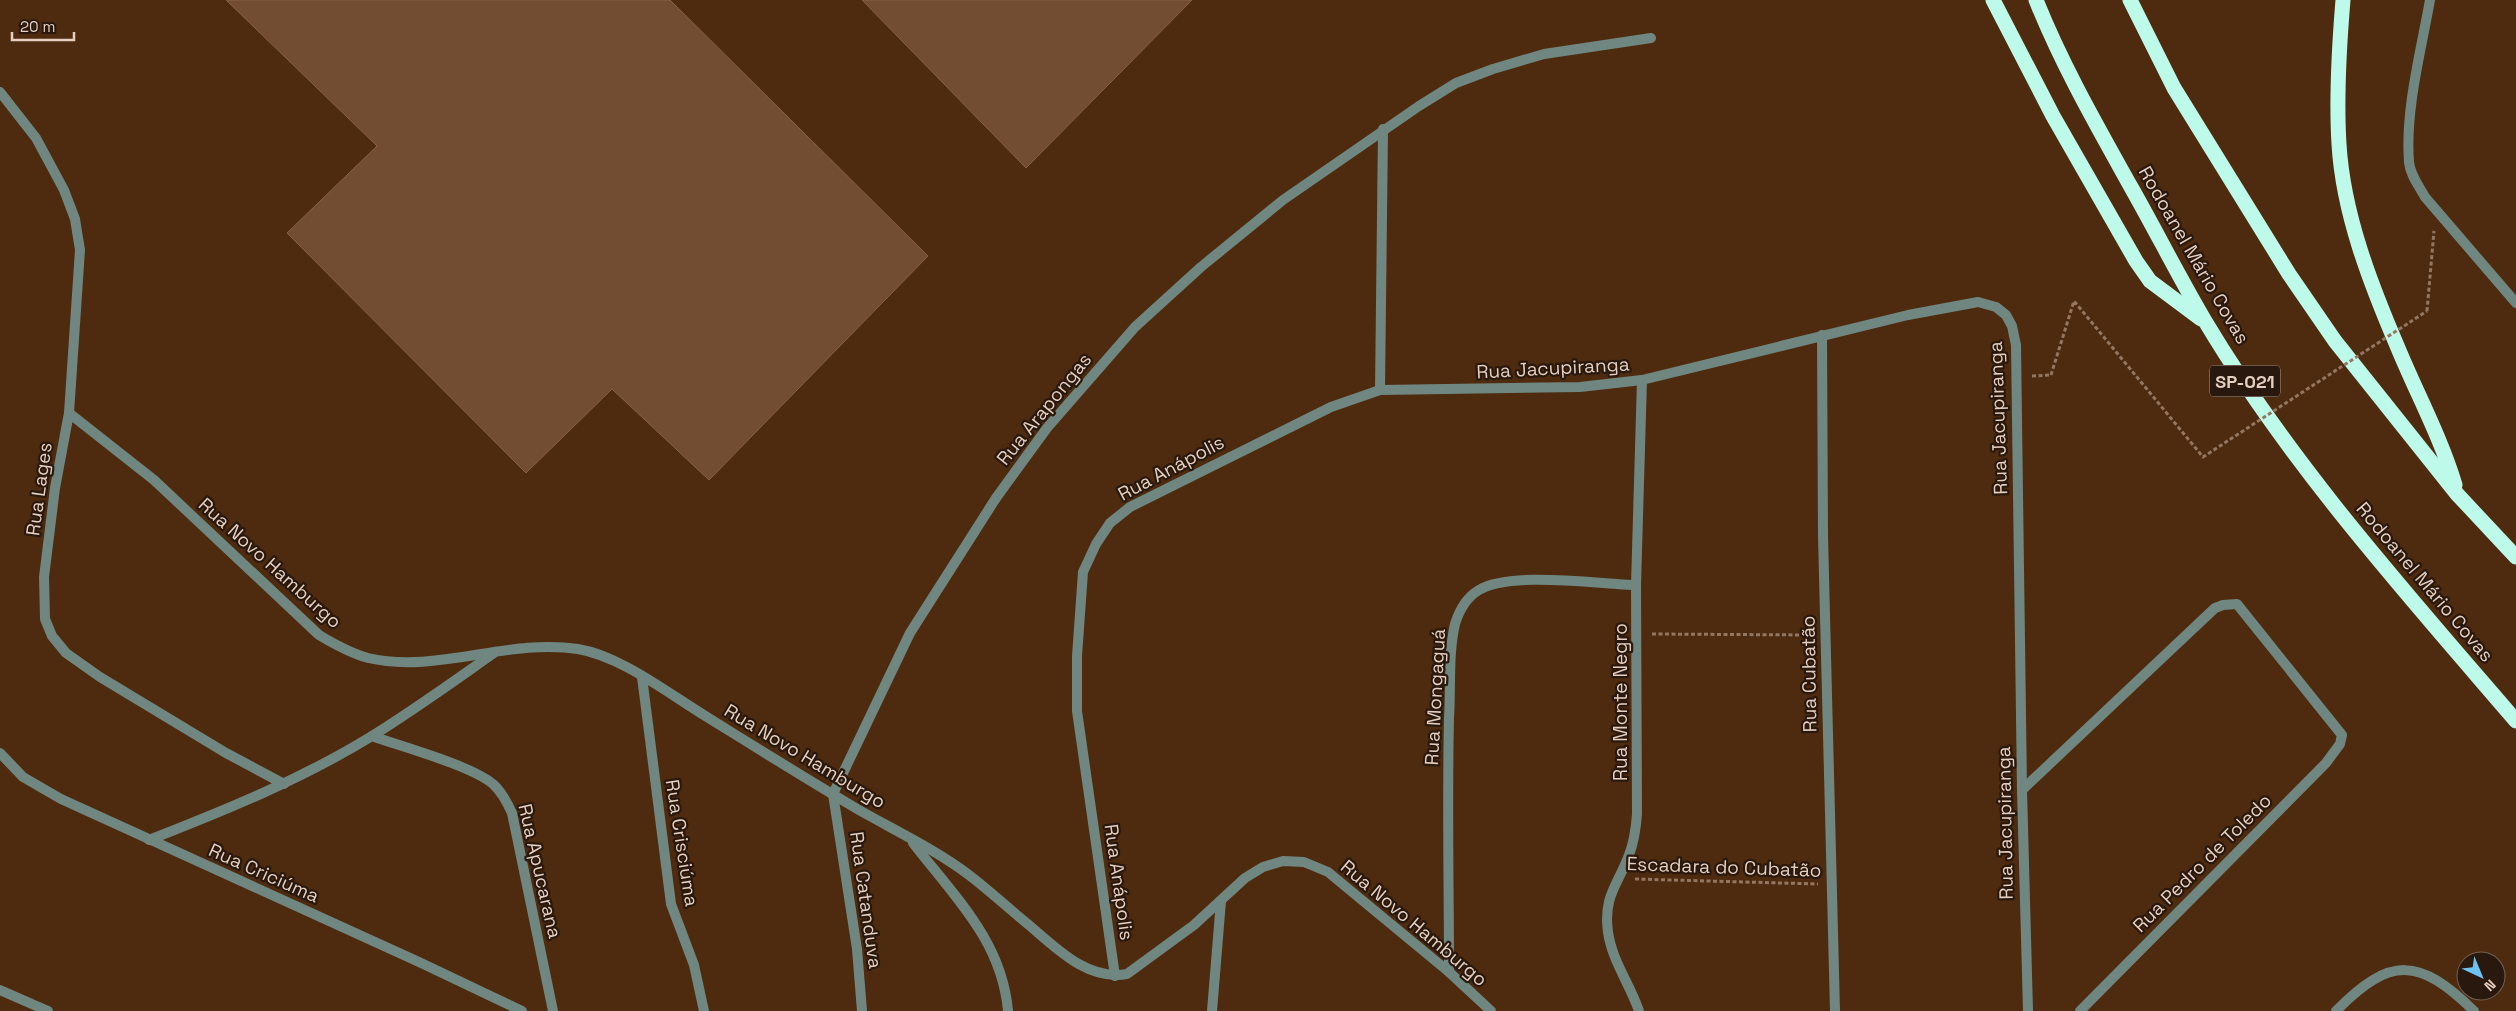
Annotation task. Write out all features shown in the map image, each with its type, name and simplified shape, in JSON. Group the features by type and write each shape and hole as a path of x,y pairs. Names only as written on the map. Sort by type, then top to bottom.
{"highway":[{"path":"1993,0 2053,116 2136,261 2150,281 2205,322"},
{"name":"Rodoanel Mário Covas","path":"2036,0 2048,30 2089,110 2205,322 2291,447 2336,506 2516,721"},
{"path":"2130,0 2174,88 2289,274 2335,341 2457,494 2516,557"},
{"path":"2343,0 2337,65 2339,146 2350,213 2373,286 2441,446 2457,494"}],"street":[{"path":"2430,0 2413,97 2409,163 2414,180 2437,211 2516,303"},
{"name":"Rua Arapongas","path":"833,794 910,633 996,498 1047,428 1135,327 1201,266 1283,200 1383,129 1456,83 1493,69 1544,54 1651,38"},
{"name":"Rua Lages","path":"0,92 36,138 64,190 75,220 80,250 69,413 55,488 44,577 45,619 52,636 66,653 100,677 226,753 284,784"},
{"path":"1380,390 1383,129"},
{"name":"Rua Jacupiranga","path":"1380,390 1580,387 1642,380 1908,315 1978,302 1996,306 2006,315 2012,326 2016,370 2022,790 2028,1011"},
{"name":"Rua Cubatão","path":"1822,335 1823,536 1835,1011"},
{"name":"Rua Monte Negro","path":"1638,1011 1615,959 1608,933 1606,916 1609,898 1628,857 1635,836 1637,814 1638,634 1636,585 1642,380"},
{"name":"Rua Anápolis","path":"1114,976 1076,712 1077,656 1083,572 1110,523 1130,507 1331,407 1380,390"},
{"name":"Rua Novo Hamburgo","path":"69,413 154,480 319,635 341,648 368,658 392,661 434,660 544,646 579,649 604,657 642,677 969,875 1069,959 1091,970 1114,976 1128,974 1150,959 1221,901 1245,878 1263,867 1283,861 1304,862 1328,872 1449,972 1491,1011"},
{"name":"Rua Mongaguá","path":"1449,972 1448,756 1452,656 1456,623 1462,608 1477,591 1503,582 1534,581 1636,585"},
{"name":"Rua Pedro de Toledo","path":"2022,790 2215,608 2223,605 2236,604 2342,735 2340,744 2326,763 2080,1011"},
{"path":"149,840 239,805 284,784 372,736 496,652"},
{"name":"Rua Crisciúma","path":"642,677 671,904 694,965 704,1011"},
{"name":"Rua Apucarana","path":"372,736 473,772 492,783 504,795 512,813 553,1011"},
{"name":"Rua Criciúma","path":"0,753 23,777 61,799 522,1011"},
{"name":"Rua Catanduva","path":"833,794 857,949 862,1011"},
{"path":"910,839 977,924 994,953 1006,986 1008,1011"},
{"path":"1212,1011 1221,901"},
{"path":"2336,1011 2359,988 2387,972 2408,970 2426,974 2456,994 2474,1011"},
{"path":"0,990 48,1011"}],"path":[{"path":"2051,374 2074,301 2203,457 2427,311 2437,211"},
{"path":"1638,634 1826,635"},
{"name":"Escadara do Cubatão","path":"1617,878 1832,884"}],"building":[{"path":"226,0 670,0 928,256 709,480 612,389 526,473 287,233 377,146"},
{"path":"862,0 1192,0 1026,168"}]}
